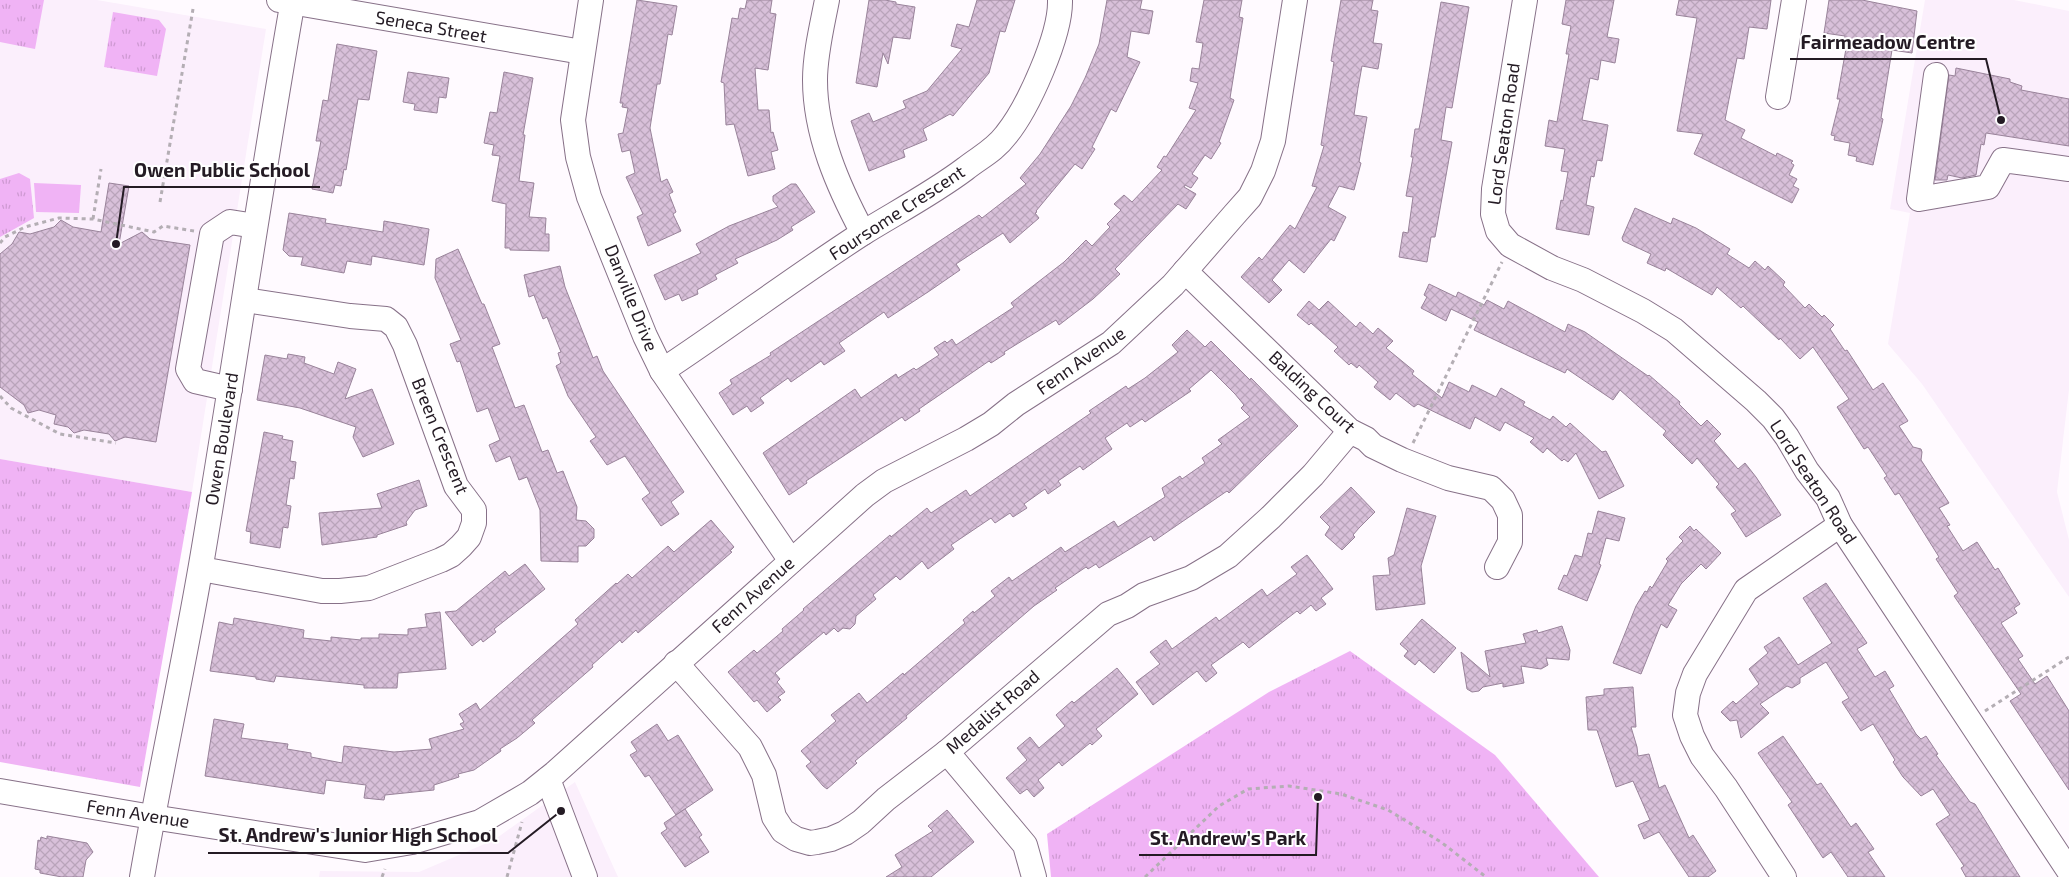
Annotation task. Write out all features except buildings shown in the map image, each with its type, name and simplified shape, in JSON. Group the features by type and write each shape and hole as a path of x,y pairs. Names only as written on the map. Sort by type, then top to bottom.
{"street":[{"name":"Danville Drive","path":"592,0 582,52 573,120 578,157 589,197 645,336 662,371 791,561"},
{"path":"827,0 815,78 818,124 831,165 863,233"},
{"name":"Foursome Crescent","path":"662,371 863,233 951,180 987,155 1006,136 1046,63 1061,10 1060,0"},
{"name":"Fenn Avenue","path":"0,791 365,850 420,841 480,822 530,793 548,779 865,495 884,481 966,440 991,424 1016,404 1111,343 1185,271 1250,197 1263,172 1273,141 1295,0"},
{"name":"Lord Seaton Road","path":"1524,0 1494,189 1493,214 1498,231 1510,245 1552,268 1583,280 1643,311 1686,339 1773,418 1828,498 1840,525 2069,871"},
{"path":"1778,97 1794,0"},
{"name":"Seneca Street","path":"288,1 582,52"},
{"name":"Owen Boulevard","path":"142,877 201,569 245,300 254,226 288,1"},
{"path":"1936,75 1918,198 1988,187 2003,160 2069,169"},
{"path":"230,388 195,381 188,369 212,234 230,222 254,226"},
{"name":"Balding Court","path":"1185,271 1350,430 1366,439 1373,446 1402,460 1448,478 1491,488 1502,500 1510,515 1510,542 1497,567"},
{"name":"Breen Crescent","path":"201,569 322,591 369,588 451,555 469,537 474,523 474,510 456,486 405,344 396,327 386,319 350,316 245,300"},
{"name":"Medalist Road","path":"676,663 750,747 764,775 774,817 783,831 796,839 810,843 831,839 845,833 861,822 886,799 947,752 1108,614 1127,606 1144,595 1191,578 1228,556 1271,518 1313,475 1350,430"},
{"path":"1784,877 1726,788 1702,756 1692,736 1685,715 1688,693 1695,674 1746,590 1840,525"},
{"path":"947,752 1025,845 1034,877"},
{"path":"548,779 585,877"}],"path":[{"path":"160,202 193,8"},
{"path":"93,219 101,170"},
{"path":"0,243 5,237 25,227 59,218 93,219 154,232 163,226 200,232"},
{"path":"1413,443 1510,245"},
{"path":"0,396 11,408 60,434 116,443"},
{"path":"1970,721 2069,658"},
{"path":"1145,877 1219,806 1248,788 1289,786 1341,794 1388,810 1441,842 1486,877"},
{"path":"507,877 522,822"},
{"path":"382,877 385,869"}],"shaded area":[{"path":"0,0 97,0 266,29 192,492 0,459"},
{"path":"1925,0 2014,0 2069,11 2069,389 2057,492 2069,540 2069,597 1922,384 1888,344 1910,213 1890,209"},
{"path":"575,782 618,877 319,877 320,871 419,872 494,840"}],"green space":[{"path":"0,0 44,0 35,49 0,42"},
{"path":"113,12 159,20 166,29 157,76 104,67"},
{"path":"19,173 30,179 34,218 0,237 0,179"},
{"path":"34,183 81,185 79,213 36,212"},
{"path":"0,459 192,492 140,787 0,762"},
{"path":"1350,651 1495,755 1599,877 1051,877 1047,834 1269,692"}],"place":[{"name":"Fairmeadow Centre","path":"2001,120"},
{"name":"Owen Public School","path":"116,244"},
{"name":"St. Andrew’s Park","path":"1318,797"},
{"name":"St. Andrew's Junior High School","path":"561,811"}]}
